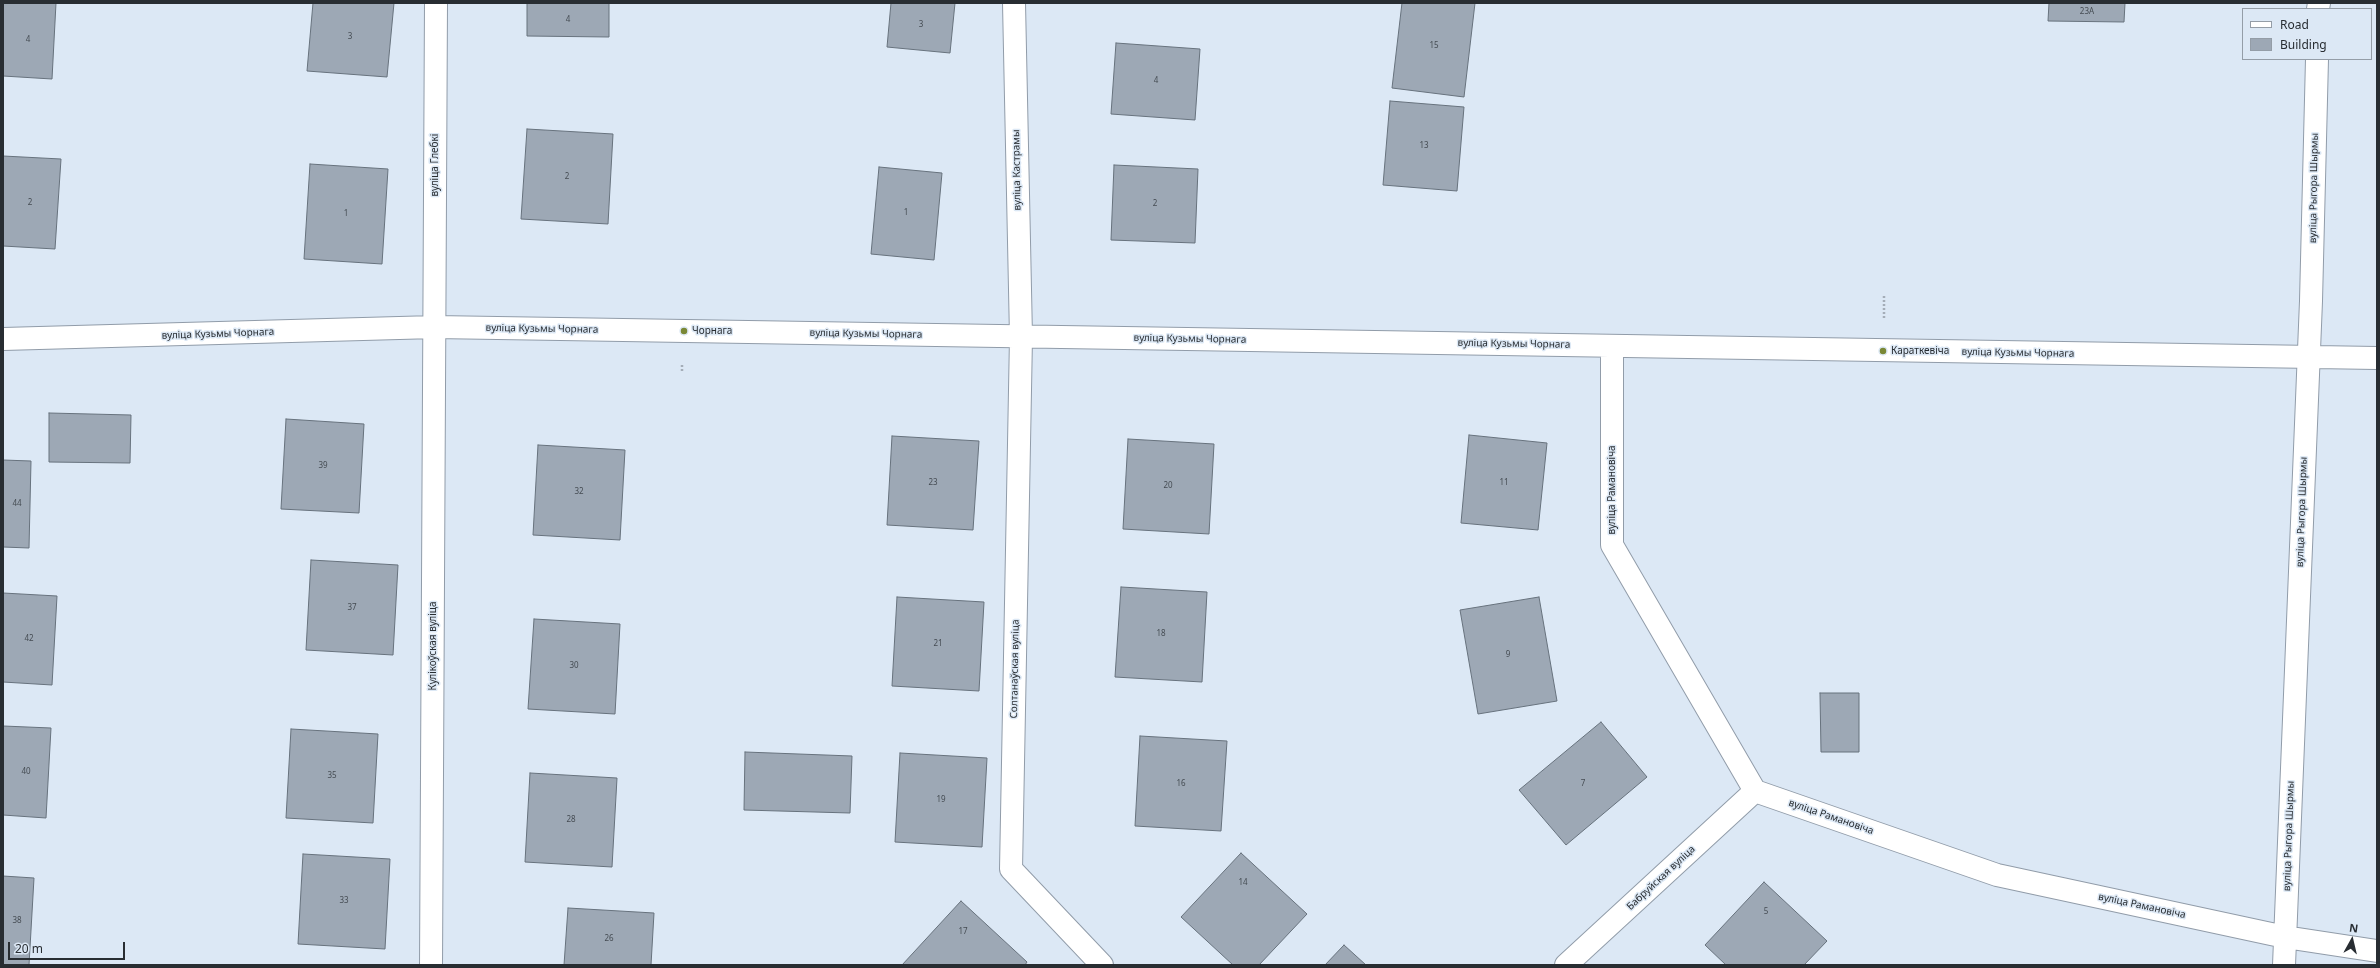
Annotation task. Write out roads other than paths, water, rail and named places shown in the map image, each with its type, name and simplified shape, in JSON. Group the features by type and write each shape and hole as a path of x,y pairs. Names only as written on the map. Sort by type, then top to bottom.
{"street":[{"name":"вуліца Глебкі","path":"435,327 436,3"},
{"name":"вуліца Кастрамы","path":"1014,3 1021,337"},
{"name":"вуліца Рыгора Шырмы","path":"2284,965 2308,357 2317,60"},
{"name":"вуліца Кузьмы Чорнага","path":"3,339 435,327 2377,358"},
{"name":"Кулікоўская вуліца","path":"431,965 435,327"},
{"name":"Солтанаўская вуліца","path":"1021,337 1011,869 1102,965"},
{"name":"вуліца Рамановіча","path":"1612,346 1612,544 1755,791 1997,875 2285,937 2377,951"},
{"name":"Бабруйская вуліца","path":"1566,965 1755,791"}],"place":[{"name":"Чорнага","path":"684,331"},
{"name":"Караткевіча","path":"1883,351"}]}
